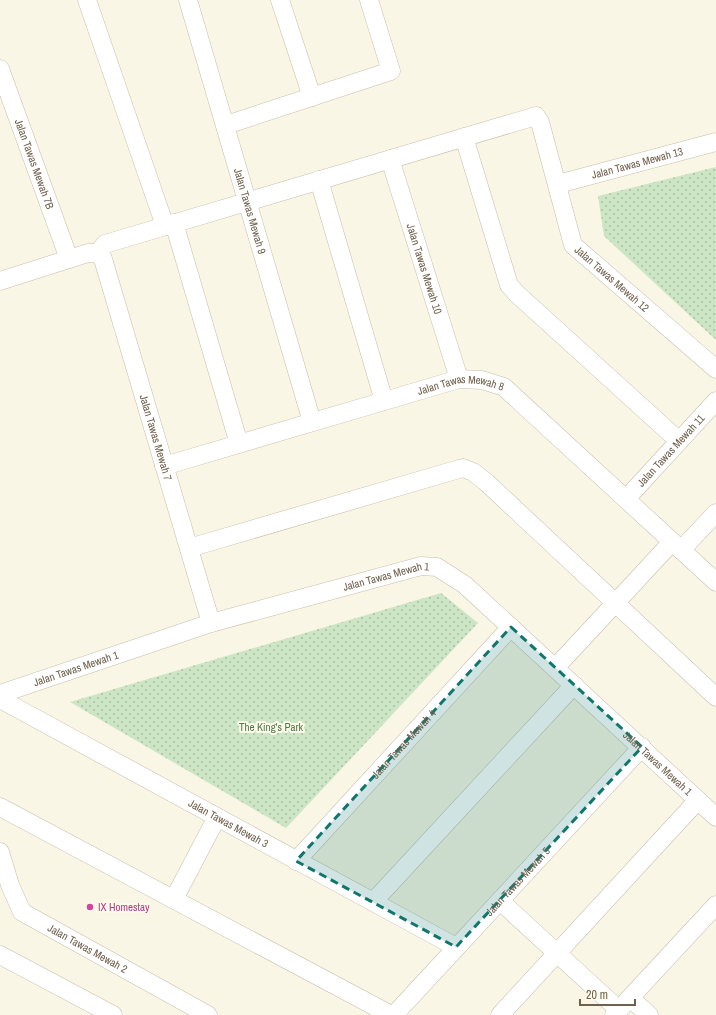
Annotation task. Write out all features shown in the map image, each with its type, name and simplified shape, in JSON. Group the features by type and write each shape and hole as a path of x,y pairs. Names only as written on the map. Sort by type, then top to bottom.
{"street":[{"path":"87,0 170,225 239,444"},
{"name":"Jalan Tawas Mewah 9","path":"188,0 226,125 312,422"},
{"path":"280,0 312,97"},
{"path":"226,125 391,71 369,0"},
{"name":"Jalan Tawas Mewah 7B","path":"0,69 69,259"},
{"name":"Jalan Tawas Mewah 12","path":"464,137 536,116 540,122 558,184 573,245 716,369"},
{"path":"0,281 88,253 98,253 105,244 464,137 509,285 517,294 679,441"},
{"name":"Jalan Tawas Mewah 13","path":"558,184 716,142"},
{"name":"Jalan Tawas Mewah 10","path":"390,158 459,379"},
{"path":"320,180 384,401"},
{"name":"Jalan Tawas Mewah 7","path":"98,253 103,260 211,623"},
{"name":"Jalan Tawas Mewah 8","path":"164,466 459,379 482,380 504,387 716,582"},
{"name":"Jalan Tawas Mewah 11","path":"626,499 716,401"},
{"path":"189,548 463,468 478,475 716,697"},
{"path":"555,668 615,604 677,546 716,513"},
{"name":"Jalan Tawas Mewah 1","path":"0,694 211,623 421,566 437,567 464,585 511,627 716,817"},
{"name":"Jalan Tawas Mewah 4","path":"296,860 511,627"},
{"path":"373,902 574,685"},
{"name":"Jalan Tawas Mewah 3","path":"0,699 456,947"},
{"name":"Jalan Tawas Mewah 5","path":"392,1015 500,901 642,747"},
{"path":"500,1015 698,800"},
{"path":"0,807 392,1015"},
{"path":"174,899 217,817"},
{"name":"Jalan Tawas Mewah 2","path":"0,852 10,885 22,912 208,1015"},
{"path":"500,901 621,1008 649,1015"},
{"path":"621,1008 716,906"},
{"path":"0,955 113,1015"}],"highlighted area":[{"path":"511,627 642,747 456,947 296,861"}],"green space":[{"path":"716,167 716,340 604,236 598,196"},
{"name":"The King's Park","path":"441,593 478,623 286,828 70,702"}],"place":[{"name":"IX Homestay","path":"90,907"}]}
